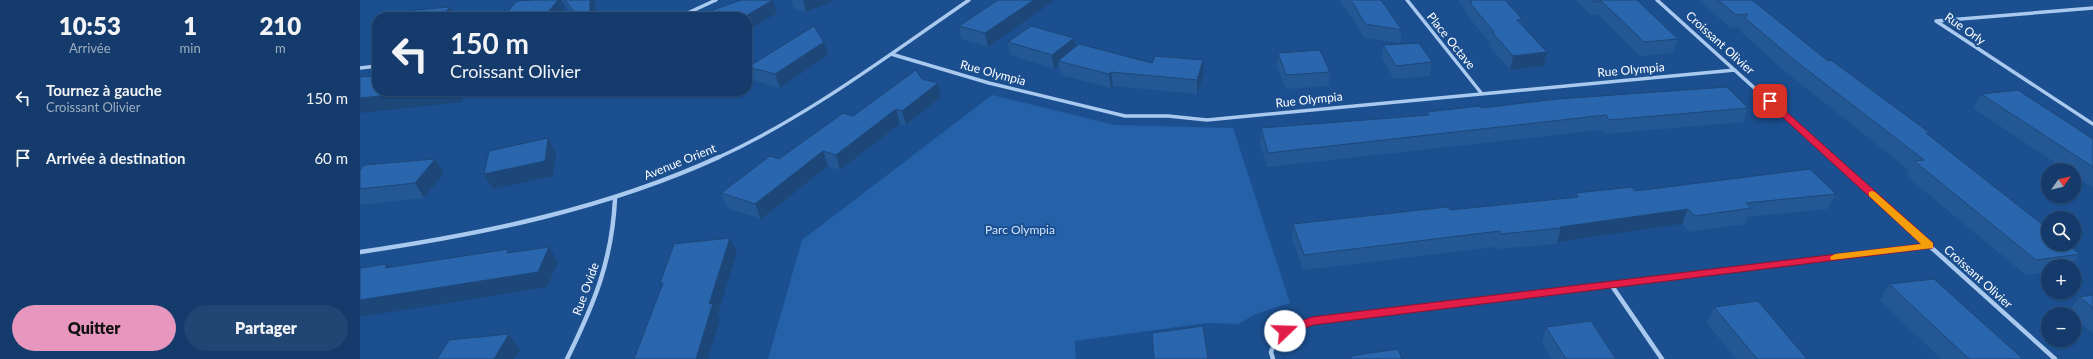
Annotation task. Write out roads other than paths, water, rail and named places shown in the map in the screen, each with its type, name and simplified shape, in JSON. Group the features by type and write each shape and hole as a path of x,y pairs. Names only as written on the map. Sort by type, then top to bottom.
{"street":[{"path":"690,12 716,0"},
{"name":"Avenue Orient","path":"360,252 408,245 506,227 615,199 697,167 745,146 786,123 970,0"},
{"name":"Place Octave","path":"1407,0 1482,94"},
{"name":"Croissant Olivier","path":"1657,0 2054,359"},
{"name":"Rue Orly","path":"2093,8 1936,21 2093,124"},
{"name":"Rue Olympia","path":"891,54 988,83 1125,116 1168,116 1207,120 1735,70"},
{"path":"360,68 372,67"},
{"name":"Rue Ovide","path":"567,359 597,297 604,274 614,219 615,199"},
{"path":"1273,359 1271,352 1278,334 1312,321 1612,286 1930,246"},
{"path":"1612,286 1662,359"}],"park label":[{"name":"Parc Olympia","path":"1020,230"}]}
